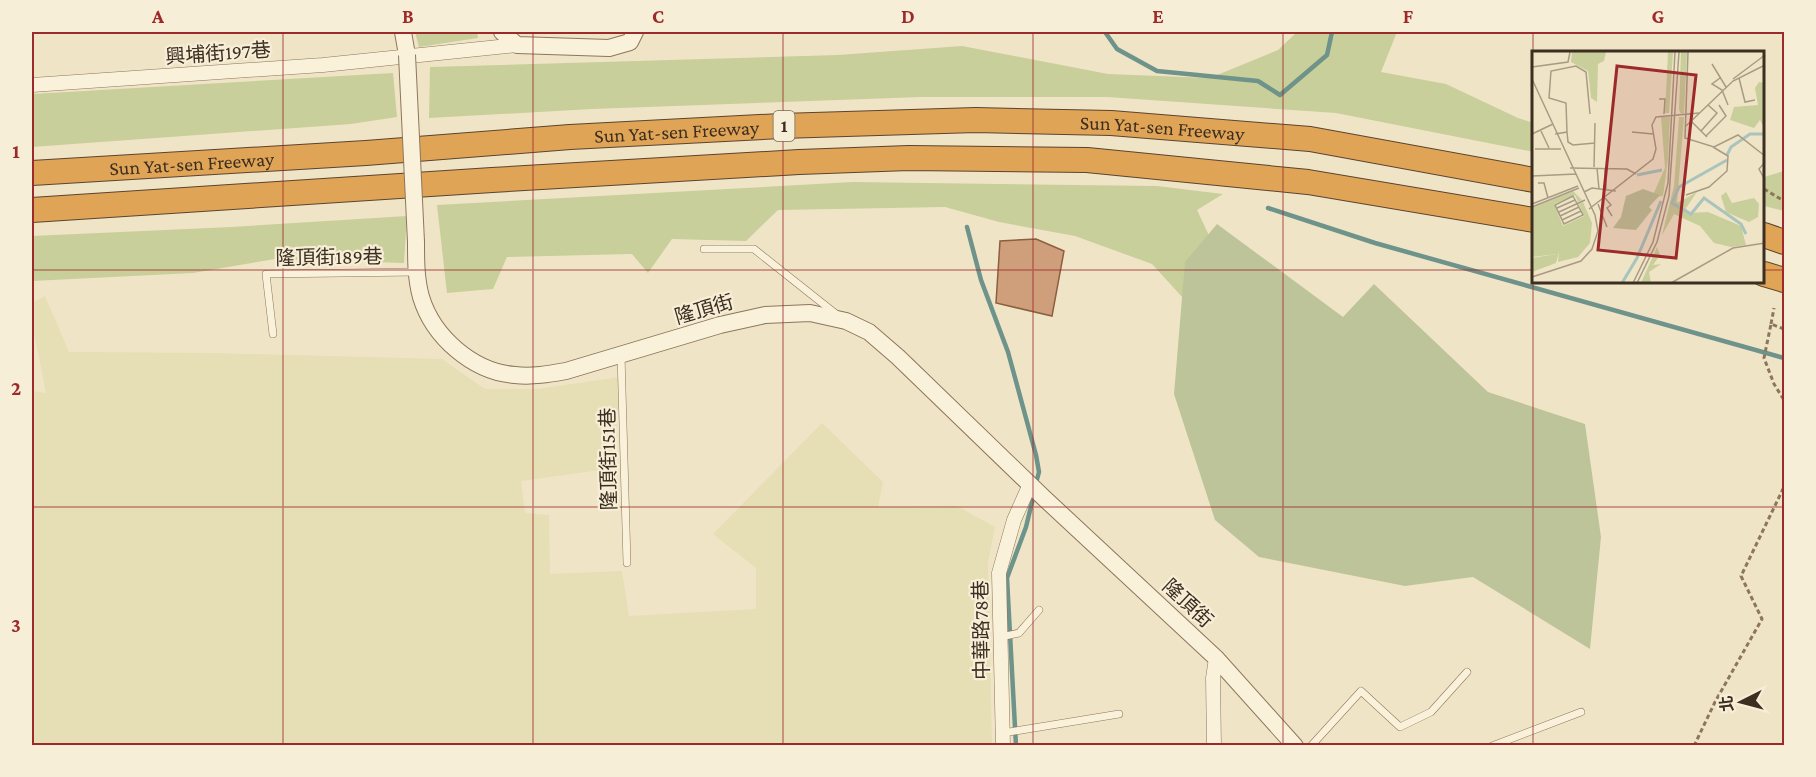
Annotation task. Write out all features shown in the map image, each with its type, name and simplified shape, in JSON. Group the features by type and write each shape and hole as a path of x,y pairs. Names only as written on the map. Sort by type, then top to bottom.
{"highway":[{"name":"Sun Yat-sen Freeway","path":"32,173 366,153 570,137 781,126 976,120 1111,123 1310,140 1532,180"},
{"name":"Sun Yat-sen Freeway","path":"32,210 563,176 909,158 1087,160 1308,182 1532,220"},
{"path":"1765,235 1785,242"},
{"path":"1765,274 1785,280"}],"street":[{"name":"隆頂街","path":"403,32 407,55 416,272 421,298 428,314 439,331 455,348 472,361 490,370 514,375 539,375 566,371 720,325 765,315 810,313 846,321 869,332 898,357 1044,498 1216,658 1295,746"},
{"path":"502,32 519,41 609,48 630,42 635,32"},
{"name":"興埔街197巷","path":"32,85 323,65 519,41"},
{"name":"中華路78巷","path":"1004,737 999,573 1014,520 1030,484"},
{"path":"1214,746 1213,678 1216,658"}],"lane":[{"path":"704,249 754,249 846,321"},
{"name":"隆頂街189巷","path":"273,334 266,274 416,272"},
{"name":"隆頂街151巷","path":"621,355 627,563"},
{"path":"1001,636 1019,633 1039,610"},
{"path":"1311,746 1360,691 1400,727 1431,712 1467,672"},
{"path":"1492,746 1581,712"},
{"path":"1004,737 1026,729 1119,714"}],"path":[{"path":"1765,190 1785,201"},
{"path":"1774,308 1764,358 1774,384 1785,400"},
{"path":"1771,324 1785,329"},
{"path":"1694,746 1715,702 1762,619 1742,576 1785,487"}],"shaded area":[{"path":"45,296 69,352 442,359 485,389 537,389 620,377 614,468 521,481 525,513 549,515 550,574 622,571 629,616 756,609 756,568 713,534 822,423 883,482 878,507 957,506 995,527 988,563 992,745 32,746 32,391 46,393 32,323 32,303"}],"green space":[{"path":"415,32 477,32 478,38 419,47"},
{"path":"1297,32 1397,32 1381,72 1446,84 1532,122 1532,152 1336,113 1107,97 921,97 592,109 429,118 430,67 838,55 962,46 1108,74 1210,78 1278,50"},
{"path":"393,73 397,117 351,124 32,147 32,94"},
{"path":"1784,171 1784,211 1765,206 1765,177"},
{"path":"853,182 1157,186 1223,194 1197,210 1238,297 1194,310 1152,264 1075,236 999,222 945,207 778,210 746,241 672,239 648,273 632,254 507,257 493,289 447,293 437,205"},
{"path":"407,216 404,263 275,259 193,273 32,281 32,236"},
{"path":"1217,224 1343,317 1374,284 1488,392 1585,424 1601,537 1590,649 1473,577 1405,586 1259,557 1215,520 1174,394 1185,262"}],"building":[{"path":"1036,239 1064,251 1052,316 996,303 1000,241"}],"waterway":[{"path":"1105,32 1117,49 1157,71 1258,81 1280,95 1327,55 1332,32"},
{"path":"1268,208 1375,243 1784,358"},
{"path":"967,227 981,280 1008,352 1036,455 1039,472 1036,483"},
{"path":"1016,746 1007,578 1026,527 1034,494"}]}
